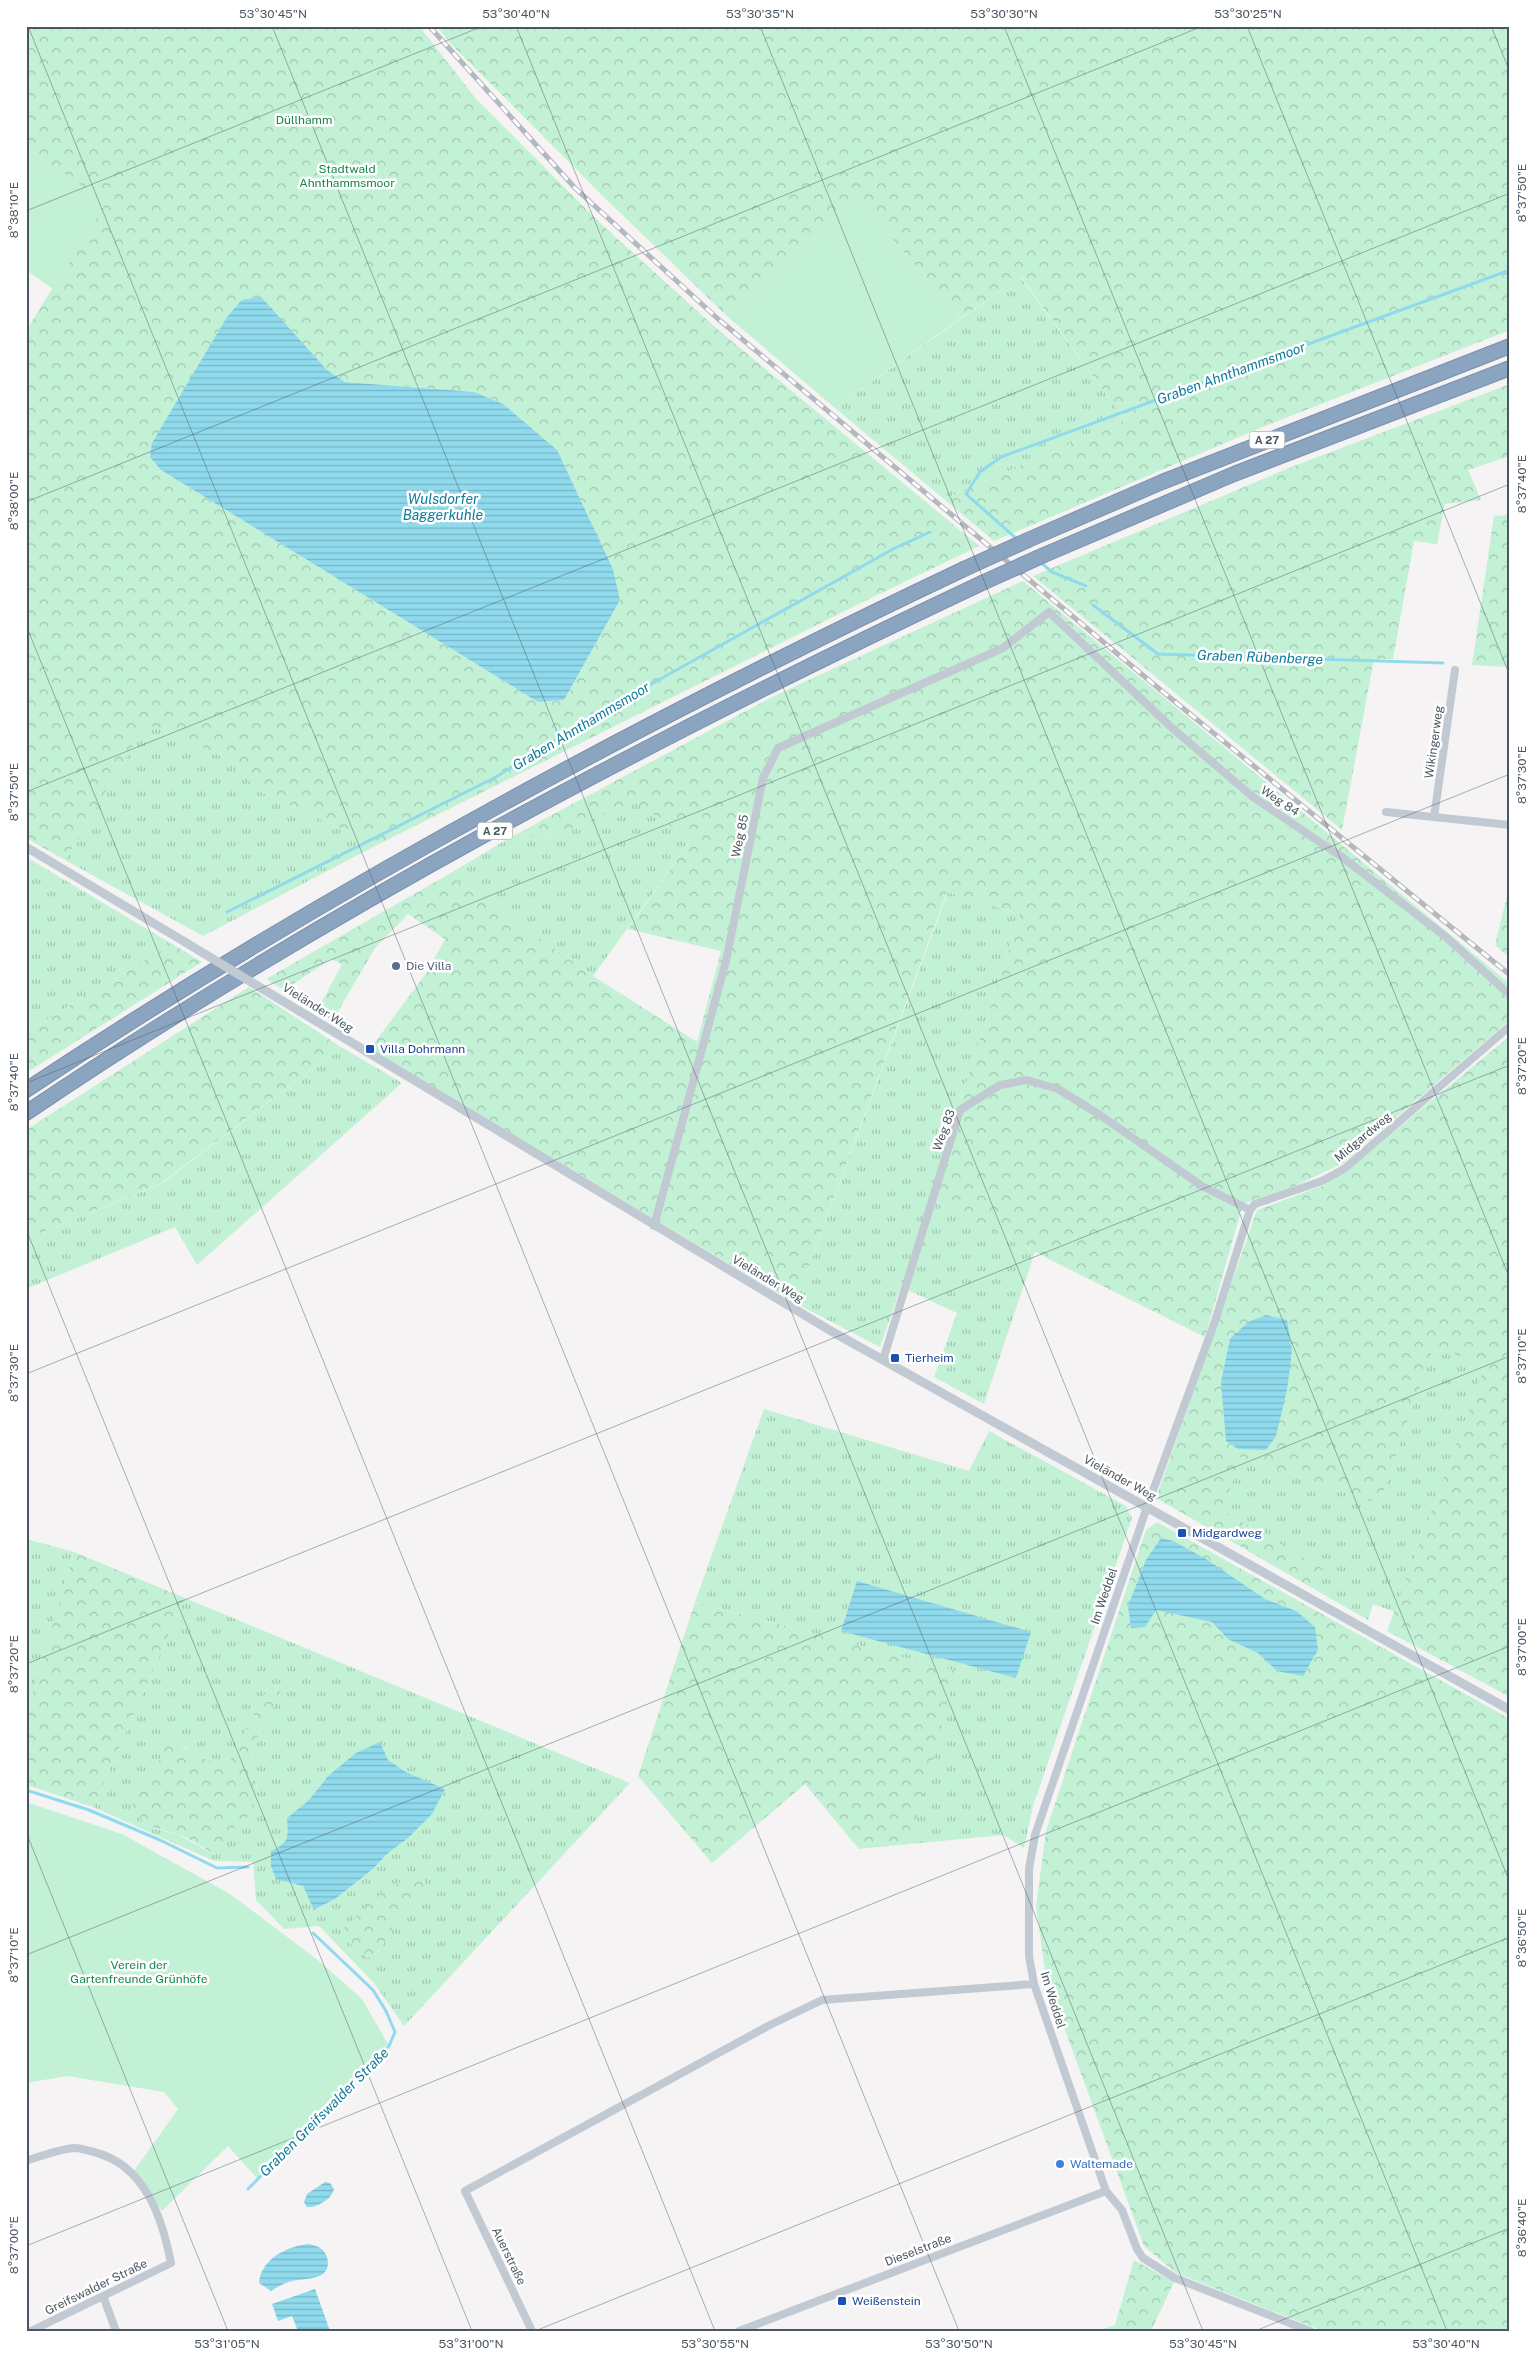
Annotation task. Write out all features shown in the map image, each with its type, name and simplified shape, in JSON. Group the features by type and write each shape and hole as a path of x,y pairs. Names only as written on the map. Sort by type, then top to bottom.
{"highway":[{"name":"A 27","path":"26,1090 250,949 368,880 626,737 855,620 1028,540 1162,482 1510,346"},
{"name":"A 27","path":"26,1113 268,960 447,857 726,708 982,583 1044,555 1234,474 1510,368"}],"street":[{"name":"Weg 84","path":"1048,612 1171,727 1253,797 1342,857 1446,937 1510,995"},
{"name":"Weg 85","path":"654,1226 726,961 763,778 778,748 1003,648 1048,612"},
{"name":"Wikingerweg","path":"1434,817 1455,670"},
{"path":"1386,812 1510,825"},
{"name":"Vieländer Weg","path":"26,847 654,1226 883,1360 1510,1710"},
{"name":"Midgardweg","path":"1250,1210 1254,1204 1315,1183 1344,1169 1510,1026"},
{"name":"Weg 83","path":"883,1360 960,1110 1000,1085 1027,1080 1058,1089 1100,1115 1202,1186 1250,1210"},
{"path":"1147,1507 1214,1324 1250,1210"},
{"name":"Im Weddel","path":"1147,1507 1035,1836 1029,1869 1029,1956 1034,1984 1106,2190 1122,2210 1137,2249 1143,2258 1175,2278 1310,2331"},
{"name":"Auerstraße","path":"532,2331 465,2191 770,2025 822,2000 1034,1984"},
{"name":"Greifswalder Straße","path":"26,2161 76,2148 110,2156 124,2166 138,2182 158,2212 171,2263 31,2331"},
{"name":"Dieselstraße","path":"739,2331 1106,2190"},
{"path":"104,2296 116,2331"}],"green space":[{"name":"Stadtwald Ahnthammsmoor","path":"26,26 419,26 477,100 599,222 716,328 979,546 377,845 261,792 228,759 146,724 65,860 26,838 26,331 105,203 26,147","holes":["327,370 345,382 474,392 557,450 613,569 620,600 564,700 538,702 161,470"]},
{"path":"437,26 1510,26 1510,330 1270,424 994,541 944,499 1125,420 1021,277 961,318 857,198 728,317 607,200 450,43"},
{"path":"26,147 106,203 53,289 26,270"},
{"path":"857,198 961,318 835,408 728,317"},
{"path":"1020,277 1125,420 944,499 835,408"},
{"path":"1510,384 1510,456 1468,470 1481,500 1445,504 1437,544 1414,541 1393,659 1374,659 1342,830 1033,576 1294,466"},
{"path":"1510,515 1510,667 1472,665 1494,516"},
{"path":"1023,581 1510,984 1510,1020 1343,1163 1297,1185 1243,1204 1205,1337 929,1199 1020,914 947,892 795,1303 370,1049 427,972 445,939 408,914 375,948 333,1020 317,1011 342,964 331,959 284,990 266,979 449,874 593,976 697,1042 721,951 628,929 691,840 634,801 558,835 511,837 774,696"},
{"path":"146,724 228,759 261,792 377,845 203,936 65,860"},
{"path":"634,801 691,840 593,976 449,874 511,837 558,835"},
{"path":"26,857 172,944 26,1034"},
{"path":"1510,884 1510,958 1495,945"},
{"path":"948,892 1020,914 929,1199 1035,1252 984,1404 934,1377 957,1313 901,1287 880,1347 795,1303"},
{"path":"172,944 202,962 26,1073 26,1034"},
{"path":"249,987 341,1047 160,1184 26,1239 26,1130"},
{"path":"1510,1036 1510,1697 1387,1631 1485,1366 1434,1346 1379,1504 1240,1457 1223,1511 1323,1569 1314,1589 1156,1498 1257,1210 1322,1186 1347,1170"},
{"path":"341,1047 402,1083 197,1265 175,1227 26,1289 26,1239 161,1184"},
{"path":"1434,1345 1485,1366 1395,1612 1373,1604 1368,1620 1314,1589 1323,1569 1223,1511 1240,1457 1379,1504"},
{"path":"764,1409 969,1471 989,1431 1126,1506 1132,1518 1033,1806 1024,1848 1003,1835 910,1844 955,1671 695,1602"},
{"path":"1157,1522 1510,1719 1510,2331 1323,2331 1176,2273 1144,2246 1046,1978 1036,1906 1046,1831 1146,1530"},
{"path":"26,1539 74,1552 26,1715"},
{"path":"74,1552 185,1598 93,1807 26,1785 26,1715"},
{"path":"185,1598 630,1783 404,2026 374,1983 319,1926 284,1929 256,1900 253,1862 214,1861 93,1807","holes":["270,1684 281,1692 252,1747 251,1768 258,1789 252,1813 234,1829 215,1855 177,1834 156,1829 131,1796 148,1784 158,1764 183,1745 204,1759 228,1765","380,1742 388,1760 406,1772 445,1789 408,1838 335,1899 315,1910 303,1886 288,1881 271,1851 285,1842 288,1830 287,1818 309,1800 328,1776","423,1880 426,1889 401,1914 386,1941 378,1951 368,1958"]},
{"path":"695,1602 956,1671 910,1844 859,1849 805,1784 712,1863 638,1776"},
{"path":"270,1684 281,1692 252,1747 251,1768 258,1789 252,1813 234,1829 215,1855 187,1838 153,1827 141,1820 136,1814 131,1796 148,1784 168,1737 204,1759 228,1765"},
{"name":"Verein der Gartenfreunde Grünhöfe","path":"26,1802 122,1834 230,1894 319,1961 362,1999 388,2044 257,2178 228,2146 162,2211 134,2171 178,2109 164,2092 67,2076 26,2083"},
{"path":"409,1876 423,1880 426,1889 401,1914 386,1941 378,1951 367,1958 343,1938 343,1929 369,1903"},
{"path":"1134,2260 1174,2282 1151,2331 1097,2331 1115,2325"}],"water":[{"name":"Wulsdorfer Baggerkuhle","path":"261,297 327,370 345,382 474,392 503,404 557,450 613,569 620,600 564,700 538,702 161,470 150,457 152,443 227,317 242,300"},
{"path":"1266,1315 1287,1320 1292,1351 1287,1390 1276,1436 1266,1450 1239,1449 1226,1441 1221,1382 1230,1339 1248,1322"},
{"path":"1161,1538 1173,1541 1206,1559 1265,1599 1296,1611 1315,1627 1318,1650 1303,1676 1277,1671 1258,1653 1228,1639 1212,1622 1156,1610 1145,1627 1131,1628 1128,1606 1146,1560"},
{"path":"857,1581 1031,1632 1016,1678 841,1631"},
{"path":"380,1742 388,1760 406,1772 445,1789 432,1814 408,1838 335,1899 314,1910 303,1886 276,1879 271,1866 271,1851 285,1842 288,1830 287,1818 309,1800 328,1776 356,1753"},
{"path":"325,2182 330,2183 334,2189 333,2193 319,2204 307,2207 304,2202 307,2194"},
{"path":"309,2244 320,2248 326,2254 328,2265 322,2274 317,2277 289,2282 271,2291 259,2283 265,2267 276,2255 301,2245"},
{"path":"315,2289 330,2331 298,2331 292,2316 278,2321 272,2304"}],"waterway":[{"name":"Graben Ahnthammsmoor","path":"1019,541 966,494 980,472 1001,457 1510,270"},
{"name":"Graben Ahnthammsmoor","path":"227,912 496,777 594,716 895,548 930,532"},
{"name":"Graben Rübenberge","path":"1039,561 1052,572 1086,586"},
{"name":"Graben Rübenberge","path":"1093,605 1158,654 1443,663"},
{"path":"26,1790 89,1810 160,1840 217,1868 248,1867"},
{"name":"Graben Greifswalder Straße","path":"248,2189 389,2046 395,2032 386,2011 373,1990 313,1933"}],"railway":[{"path":"429,26 575,188 717,318 1157,687 1510,975"}],"place":[{"name":"Die Villa","path":"396,966"},
{"name":"Villa Dohrmann","path":"370,1049"},
{"name":"Tierheim","path":"895,1358"},
{"name":"Midgardweg","path":"1182,1533"},
{"name":"Waltemade","path":"1060,2164"},
{"name":"Weißenstein","path":"842,2301"}],"park label":[{"name":"Düllhamm","path":"304,120"}]}
